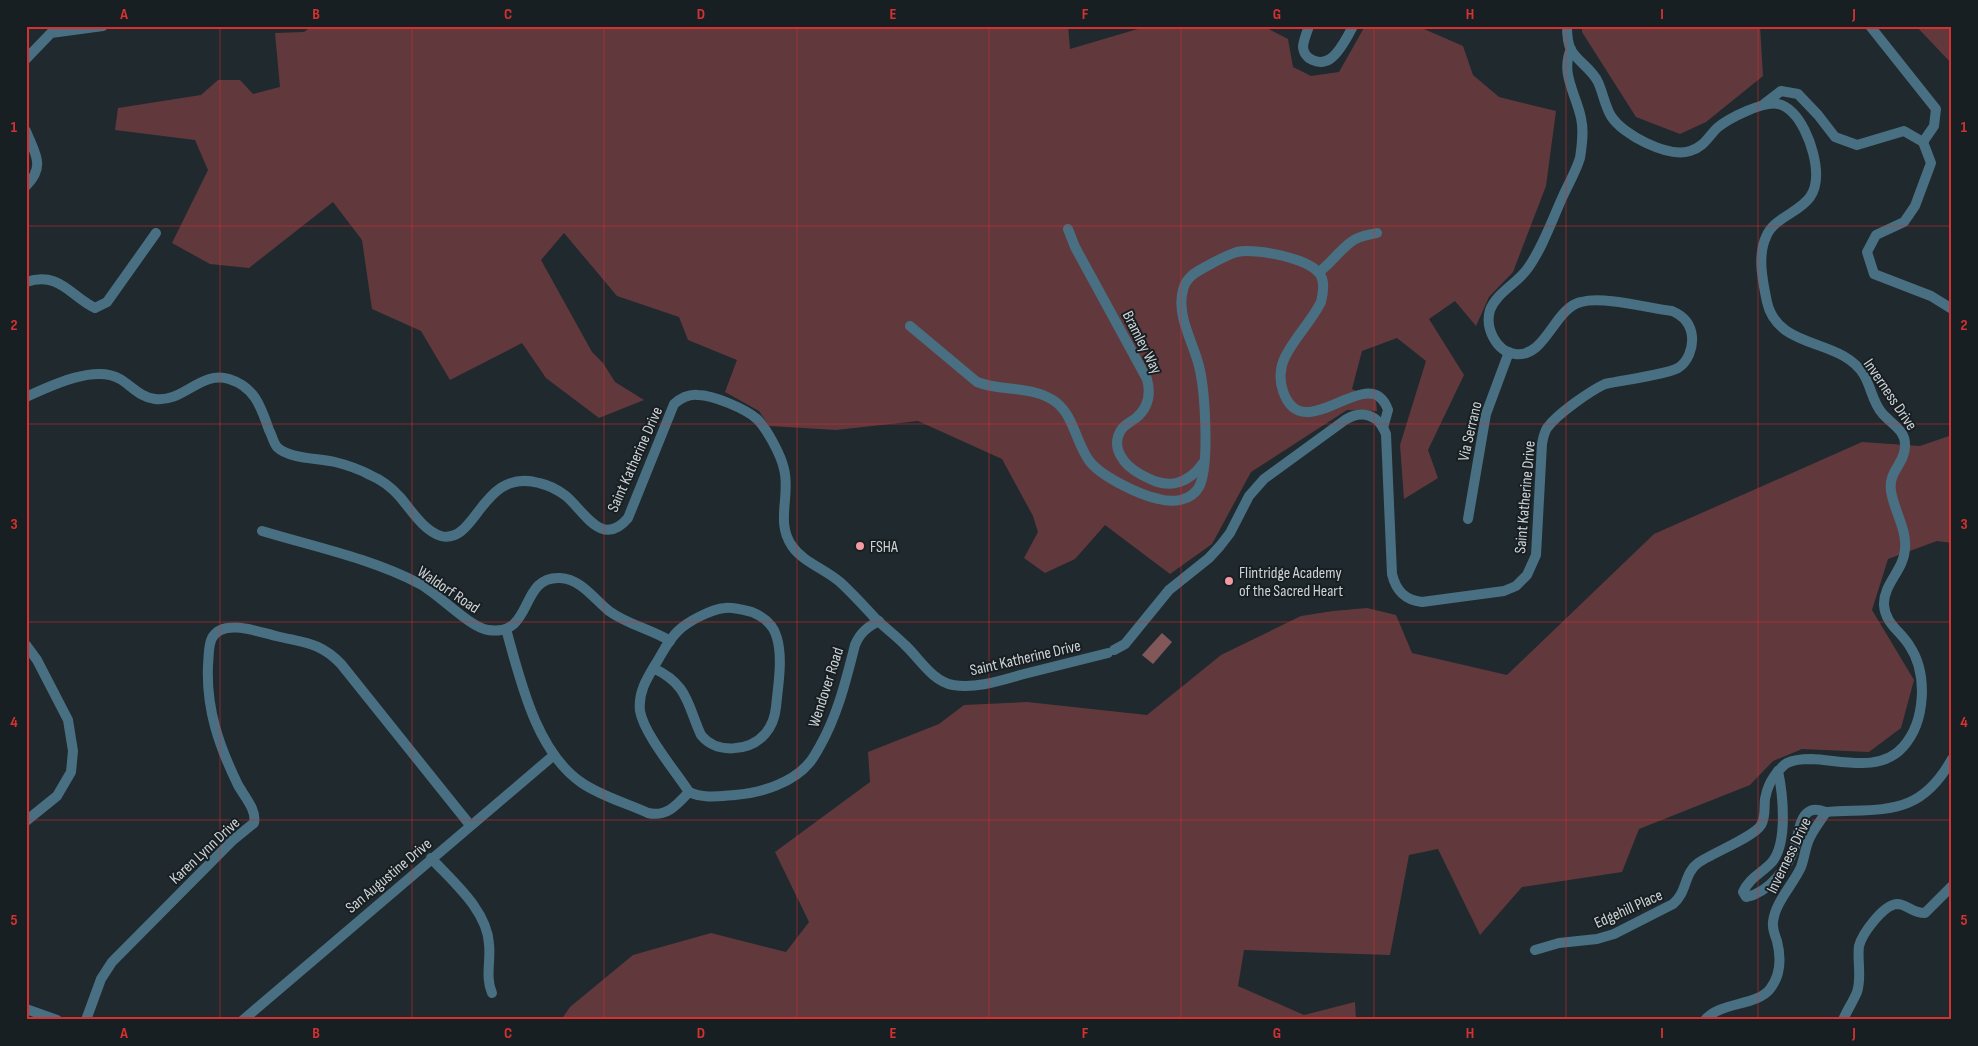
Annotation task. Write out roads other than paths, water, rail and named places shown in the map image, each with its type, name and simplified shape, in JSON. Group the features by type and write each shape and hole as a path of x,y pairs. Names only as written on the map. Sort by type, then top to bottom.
{"street":[{"path":"26,60 51,33 103,26"},
{"path":"1309,26 1303,47 1305,54 1311,60 1321,62 1330,59 1353,26"},
{"path":"1567,26 1571,50 1596,79 1609,114 1618,125 1631,135 1667,151 1680,153 1699,148 1708,141 1716,129 1764,104 1781,91 1798,94 1835,137 1857,145 1904,131 1923,142 1930,163 1915,206 1904,222 1876,235 1867,252 1874,274 1931,296 1952,309"},
{"path":"1870,26 1936,109 1934,126 1923,142"},
{"path":"1509,352 1493,337 1488,321 1490,310 1493,302 1518,281 1529,267 1547,234 1580,158 1583,133 1581,120 1566,69 1567,59 1571,50"},
{"name":"Inverness Drive","path":"1705,1020 1719,1011 1759,997 1769,991 1776,980 1779,956 1773,922 1781,902 1800,868 1808,842 1826,812 1817,809 1808,812 1803,818 1792,855 1786,867 1771,883 1754,896 1746,897 1742,892 1746,884 1772,862 1778,852 1781,839 1783,808 1778,771 1787,763 1805,759 1859,763 1877,762 1888,758 1904,745 1912,734 1918,720 1922,683 1919,664 1914,653 1887,617 1884,604 1885,592 1897,574 1905,552 1904,531 1895,509 1890,477 1904,451 1906,444 1903,436 1896,424 1882,413 1863,373 1853,363 1841,355 1788,334 1771,316 1767,303 1762,268 1762,251 1765,238 1770,228 1810,198 1816,179 1812,148 1806,131 1795,115 1786,106 1776,103 1764,104"},
{"path":"26,131 38,160 36,176 26,186"},
{"name":"Bramley Way","path":"1068,229 1075,246 1147,379 1149,386 1147,404 1143,411 1126,424 1118,436 1117,443 1120,457 1134,471 1149,479 1171,484 1188,478 1204,462"},
{"path":"26,282 44,279 59,282 95,308 107,302 156,233"},
{"path":"1318,272 1327,266 1351,242 1377,233"},
{"path":"910,326 977,382 987,386 1040,394 1058,404 1065,411 1088,459 1098,471 1138,491 1165,501 1173,501 1189,497 1200,485 1204,462 1203,391 1199,366 1182,312 1181,300 1185,283 1197,271 1229,255 1258,251 1313,266 1323,284 1321,302 1285,357 1281,368 1282,388 1285,397 1296,411 1309,413 1360,395 1376,395 1382,399 1388,410 1383,428"},
{"name":"Saint Katherine Drive","path":"26,397 56,383 100,374 120,379 143,396 159,400 169,399 205,380 222,377 230,379 241,384 255,395 274,443 283,452 290,455 335,462 371,475 393,490 417,517 438,535 450,537 463,531 490,496 497,490 516,481 536,482 558,491 567,497 594,526 607,530 618,526 628,518 674,404 688,396 704,396 737,407 752,415 762,425 784,469 786,489 783,520 787,538 792,546 804,558 836,578 904,644 927,670 946,683 954,685 981,685 1111,652 1124,644 1169,590 1209,558 1220,546 1230,533 1249,496 1264,479 1351,416 1366,414 1378,420 1386,434 1392,574 1397,589 1403,596 1422,602 1504,592 1516,586 1528,575 1536,555 1542,444 1548,426 1595,389 1606,384 1678,368 1692,348 1692,337 1689,324 1685,319 1672,311 1606,301 1580,302 1563,314 1539,345 1530,351 1517,354 1509,352"},
{"name":"Via Serrano","path":"1468,519 1486,414 1509,352"},
{"name":"Waldorf Road","path":"262,531 302,544 324,547 385,569 420,584 480,628 488,630 506,629"},
{"path":"653,668 666,673 682,689 701,735 711,745 727,749 758,741 768,730 775,712 779,652 774,630 765,620 753,613 725,608 692,620 676,632 653,668 641,692 640,701 642,720 690,792 669,811 662,814 648,813 582,784 554,755 534,718 506,629 520,619 532,592 538,585 545,581 560,578 576,582 610,612 635,626 656,633 670,641"},
{"name":"Wendover Road","path":"690,792 698,796 713,796 758,792 788,779 805,767 810,762 830,725 840,700 854,645 870,626 879,621"},
{"name":"Karen Lynn Drive","path":"86,1020 101,979 112,962 233,840 254,823 254,813 242,794 221,748 211,713 208,675 209,646 212,638 218,631 226,628 249,630 319,646 331,654 347,671 470,825"},
{"path":"26,645 68,720 74,750 71,772 56,796 26,821"},
{"name":"San Augustine Drive","path":"243,1020 554,755"},
{"path":"1826,812 1887,810 1900,806 1930,789 1942,777 1952,759"},
{"name":"Edgehill Place","path":"1535,950 1559,944 1597,939 1614,934 1680,899 1685,881 1697,863 1758,829 1762,824 1769,782 1778,771"},
{"path":"431,858 476,908 485,922 490,944 488,983 492,993"},
{"path":"1843,1020 1857,991 1860,944 1874,920 1881,912 1896,904 1903,905 1916,913 1925,913 1952,886"},
{"path":"26,1008 57,1020"}],"place":[{"name":"FSHA","path":"860,546"},
{"name":"Flintridge Academy of the Sacred Heart","path":"1229,581"}]}
